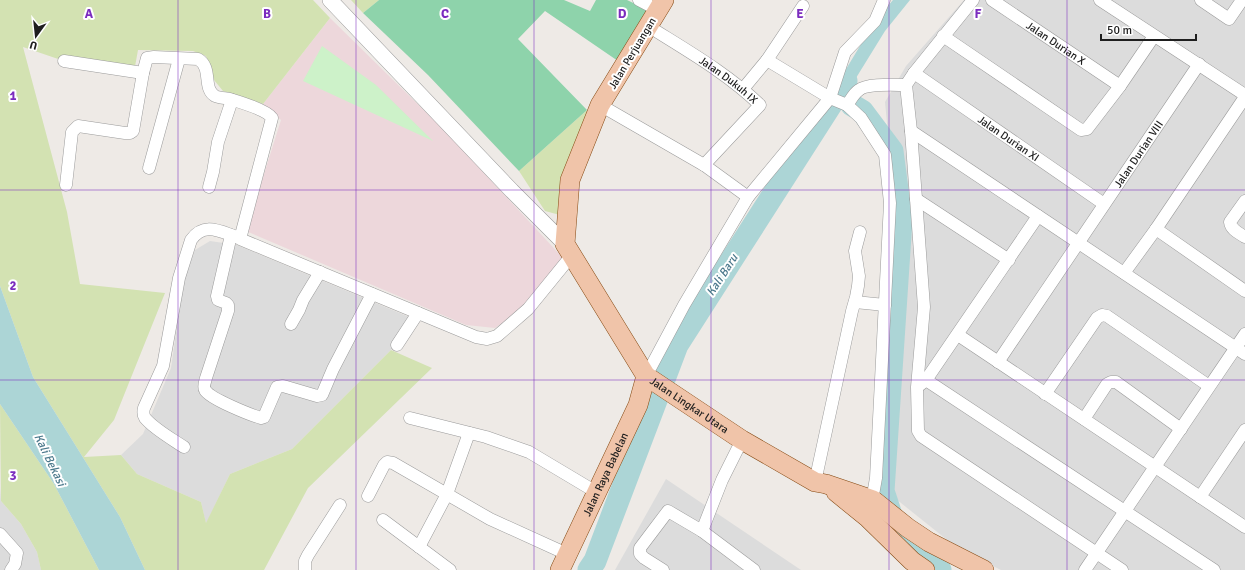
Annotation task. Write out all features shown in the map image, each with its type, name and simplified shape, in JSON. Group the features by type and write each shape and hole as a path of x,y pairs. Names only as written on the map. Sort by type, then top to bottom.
{"main road":[{"name":"Jalan Perjuangan","path":"568,250 570,180 600,105 661,5"},
{"name":"Jalan Lingkar Utara","path":"568,250 647,377 672,392 742,440 820,483 873,507 929,542 984,570"},
{"name":"Jalan Raya Babelan","path":"563,562 638,405 647,377"},
{"name":"Jalan Lingkar Utara","path":"873,507 912,561 925,570"}],"street":[{"path":"184,447 152,425 143,413 163,366 179,278 191,240 195,235 206,229 236,237 476,337 487,339 498,336 528,309 568,250 330,0"},
{"path":"638,0 661,5"},
{"path":"647,377 684,304 748,197 830,98 845,52 875,21 884,0"},
{"path":"973,0 914,72 906,85 911,131 924,307 922,383 917,422 918,431 921,436 1122,570"},
{"name":"Jalan Durian X","path":"992,0 1120,86"},
{"path":"1100,0 1245,96 1156,229 1124,273"},
{"path":"1201,0 1229,19 1242,0"},
{"path":"743,89 767,60 803,6"},
{"name":"Jalan Dukuh IX","path":"648,26 700,58 743,89 760,105 704,165"},
{"path":"943,36 1081,130 1087,129 1120,86 1154,36"},
{"path":"66,185 70,142 74,129 78,126 125,133 130,133 133,131 147,58 198,59 207,69 209,90 215,96 232,100 267,113 272,118 217,296 218,300 228,305 228,311 206,378 204,388 206,392 234,407 262,418 277,387 281,386 317,396 322,395 333,369 372,294"},
{"path":"149,168 179,59"},
{"path":"767,60 830,98 848,102 861,118 885,156 890,203 877,457 873,507"},
{"path":"64,61 143,73"},
{"name":"Jalan Durian VIII","path":"998,362 1198,64"},
{"name":"Jalan Durian XI","path":"914,72 1104,204"},
{"path":"848,102 860,89 871,86 906,85"},
{"path":"209,187 218,142 232,100"},
{"path":"600,105 704,165 748,197"},
{"path":"911,131 1240,351"},
{"path":"916,199 1009,260"},
{"path":"1245,201 1230,222 1233,229 1245,237"},
{"path":"922,383 958,335 1038,216"},
{"path":"1156,229 1245,291"},
{"path":"820,483 855,302 859,276 855,251 860,232"},
{"path":"291,324 303,300 320,272"},
{"path":"855,302 885,305"},
{"path":"397,345 418,313"},
{"path":"1045,394 1097,318 1102,315 1107,316 1209,386"},
{"path":"1085,570 1209,386 1240,351 1245,334"},
{"path":"958,335 1245,528"},
{"path":"1084,419 1107,384 1116,382 1181,429"},
{"path":"922,383 1125,511 1214,570"},
{"path":"410,418 486,437 529,452 596,492"},
{"path":"1200,497 1245,430"},
{"path":"419,547 447,494 469,433"},
{"path":"702,531 722,480 742,440"},
{"path":"368,496 384,465 388,462 393,463 490,518 563,562"},
{"path":"305,570 305,561 308,555 340,505"},
{"path":"663,570 644,558 640,554 640,548 668,511 702,531 754,570"},
{"path":"382,520 450,570"},
{"path":"0,534 17,553 15,564 11,570"}],"shaded area":[{"path":"964,0 1245,0 1245,570 1001,570 956,547 886,491 895,207 885,102 906,66"},
{"path":"330,18 444,130 563,258 517,313 495,328 466,325 246,231 281,120 263,104"},
{"path":"210,241 237,245 414,319 391,350 292,449 230,474 206,524 201,502 137,474 121,455 143,434 171,368 184,277 195,250"},
{"path":"666,479 801,570 615,570"},
{"path":"0,487 1,501 21,524 37,552 41,570 0,570"}],"green space":[{"path":"0,0 313,0 330,18 263,104 223,91 214,80 206,56 193,51 138,50 134,72 64,61 23,47 67,212 80,284 165,293 114,420 84,457 121,455 137,474 201,502 206,523 230,474 292,449 391,350 432,368 308,488 264,570 145,570 120,517 33,377 0,286"},
{"path":"351,0 379,0 363,13"},
{"path":"379,0 564,0 590,11 596,0 627,0 650,11 618,61 545,11 518,39 587,110 519,171 428,75 363,13"},
{"path":"322,46 376,85 433,141 303,81"},
{"path":"593,108 560,215 545,211 519,171 587,110"},
{"path":"0,404 54,484 99,570 41,570 37,552 21,524 1,501"}],"water":[{"path":"893,0 910,0 885,31 843,99 831,94 875,21"},
{"name":"Kali Bekasi","path":"0,286 33,377 120,517 145,570 99,570 54,484 0,404"}],"waterway":[{"name":"Kali Baru","path":"589,570 595,561 677,345 846,81"},
{"path":"852,105 862,111 892,151 901,220 883,491 899,539 934,567 940,570"}]}
